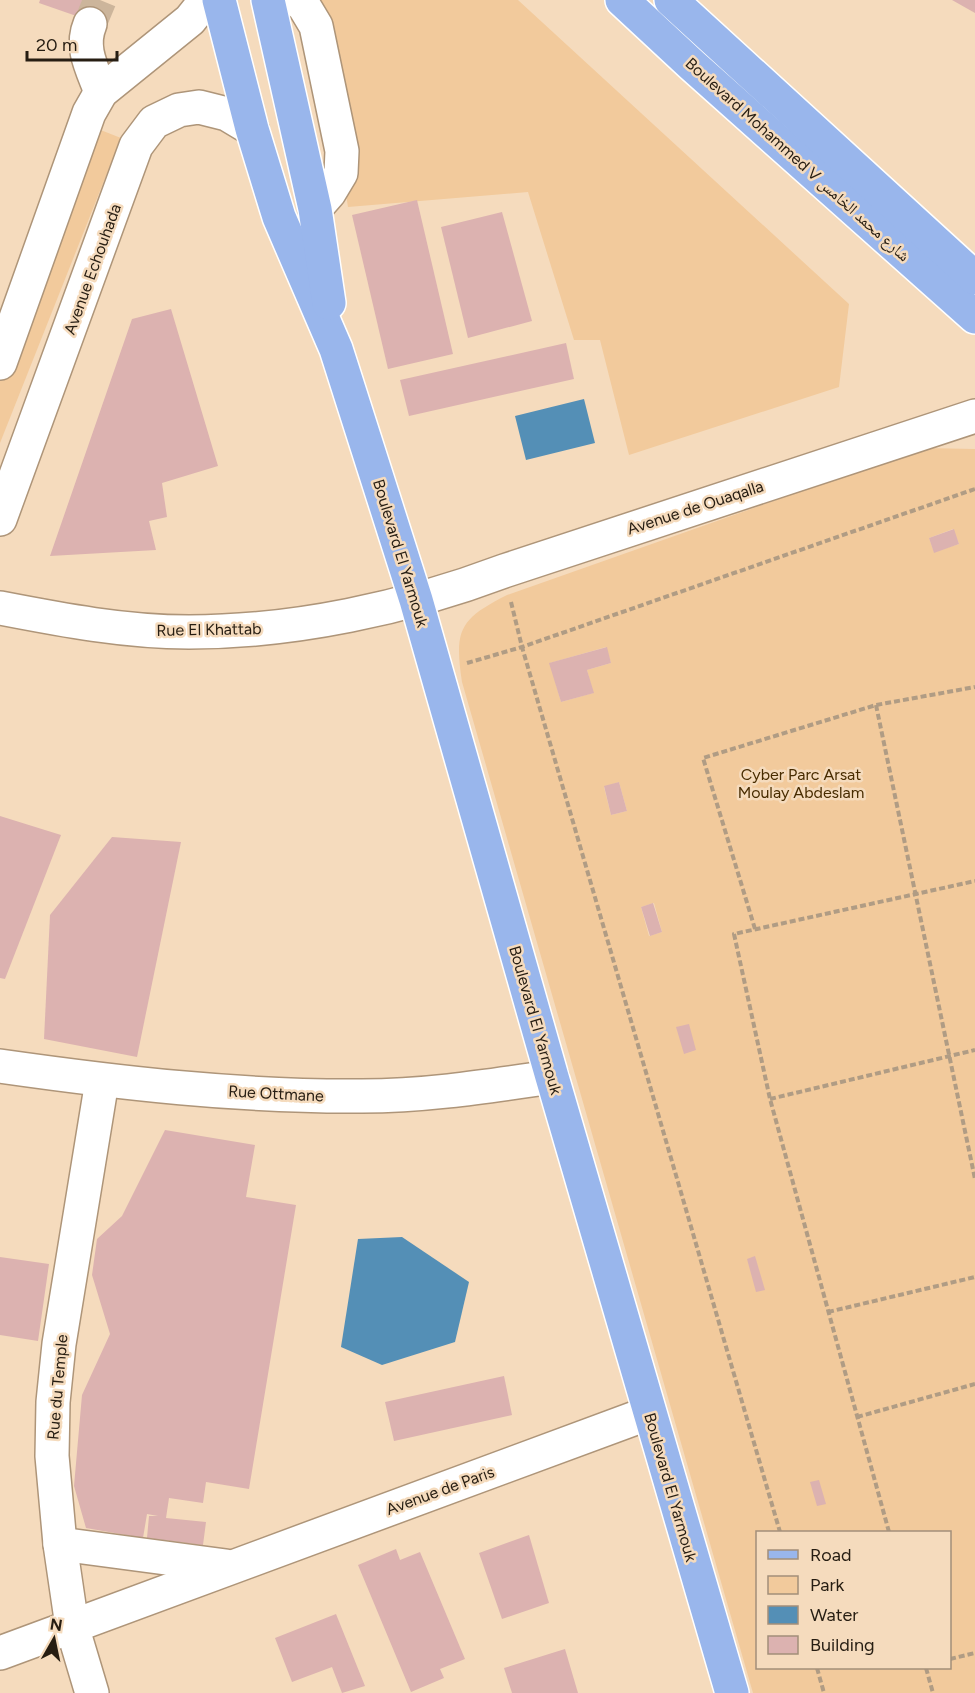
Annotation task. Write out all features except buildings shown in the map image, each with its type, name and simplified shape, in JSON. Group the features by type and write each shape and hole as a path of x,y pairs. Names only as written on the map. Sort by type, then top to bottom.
{"main road":[{"name":"Boulevard El Yarmouk","path":"219,0 252,129 279,217 336,349 416,600 649,1413 732,1693"},
{"name":"Boulevard El Yarmouk","path":"268,0 315,209 336,349"},
{"name":"Boulevard Mohammed V شارع محمد الخامس","path":"622,0 975,317"},
{"name":"Boulevard Mohammed V شارع محمد الخامس","path":"671,0 975,278"}],"street":[{"path":"0,363 89,113 101,92 190,20 206,0"},
{"path":"297,0 304,6 316,26 342,152 341,173 329,193 315,209"},
{"path":"90,24 85,37 87,54 101,92"},
{"name":"Avenue Echouhada","path":"0,519 136,146 154,122 179,110 199,106 227,114 252,129"},
{"name":"Avenue de Ouaqalla","path":"416,600 975,416"},
{"name":"Rue El Khattab","path":"0,608 91,625 188,632 263,629 416,600"},
{"name":"Rue Ottmane","path":"0,1066 102,1081 275,1094 364,1096 446,1092 552,1077"},
{"name":"Rue du Temple","path":"92,1693 72,1626 60,1544 52,1456 53,1402 59,1344 102,1081"},
{"name":"Avenue de Paris","path":"0,1653 649,1413"},
{"name":"Avenue de Paris","path":"60,1544 231,1567"}],"path":[{"path":"437,671 522,647 975,489"},
{"path":"504,571 522,647 779,1531"},
{"path":"755,929 703,758 876,705 975,687"},
{"path":"876,705 975,1179"},
{"path":"888,1531 770,1100 734,934 975,881"},
{"path":"770,1100 975,1050"},
{"path":"828,1312 975,1276"},
{"path":"857,1417 975,1384"},
{"path":"951,1659 975,1653"},
{"path":"817,1669 824,1693"},
{"path":"926,1669 933,1693"}],"green space":[{"path":"315,0 518,0 849,304 839,387 629,455 600,340 574,340 528,192 348,207"},
{"path":"98,129 121,138 0,443 0,375"},
{"name":"Cyber Parc Arsat Moulay Abdeslam","path":"924,448 975,449 975,1693 753,1693 462,682 460,638 470,619 491,603 507,595","holes":["953,529 959,544 934,552 929,538","606,647 611,663 587,670 593,693 561,702 550,663","619,782 627,811 611,815 604,787","654,903 662,932 649,936 641,907"]}],"water":[{"path":"584,399 595,443 526,460 515,416"},
{"path":"402,1237 469,1282 455,1342 382,1365 341,1347 358,1239"}],"tunnel":[{"path":"90,24 100,0"}]}
